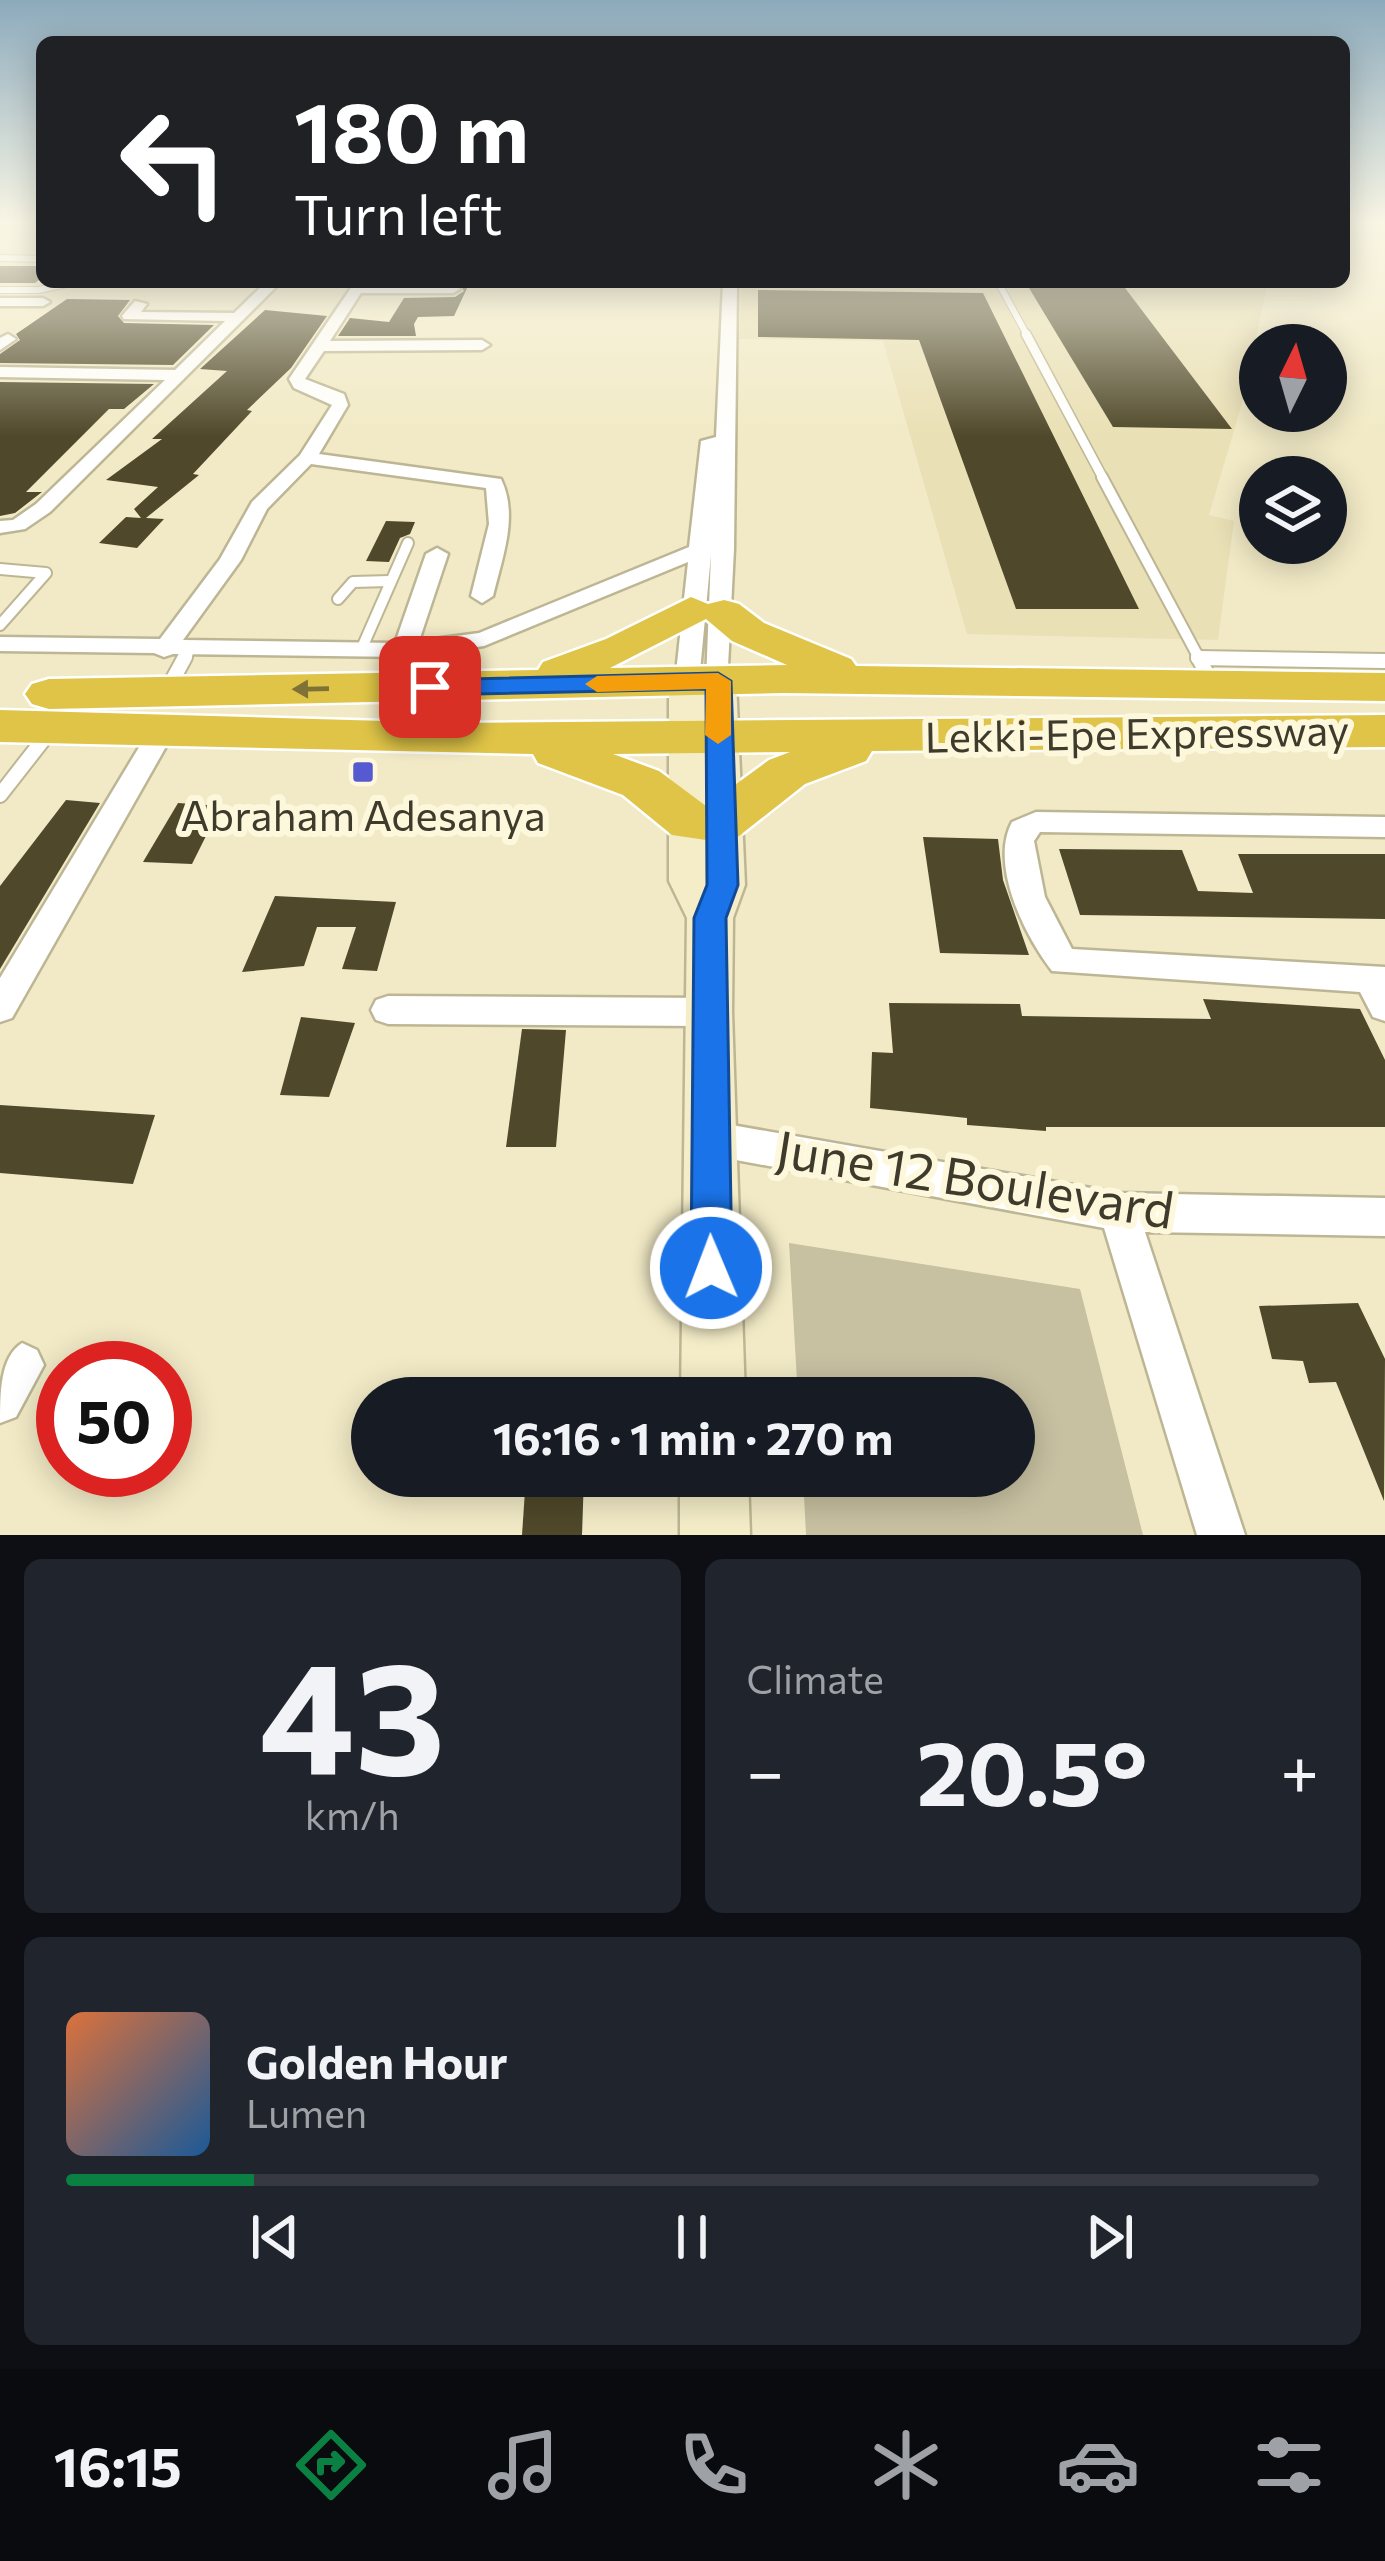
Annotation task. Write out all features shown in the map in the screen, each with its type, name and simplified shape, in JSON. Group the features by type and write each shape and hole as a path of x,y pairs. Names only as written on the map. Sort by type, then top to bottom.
{"highway":[{"path":"0,694 171,680 512,686 708,612 784,651 864,679"},
{"name":"Lekki-Epe Expressway","path":"512,686 1198,674 1385,687"},
{"path":"723,739 752,706 766,701 1040,695 1198,674"},
{"path":"0,726 54,727 171,680 273,733 296,725 586,721 643,701 640,691 622,683"},
{"name":"Lekki-Epe Expressway","path":"273,733 723,739 1385,731"},
{"path":"521,739 641,783 705,822 787,772 889,737"}],"main road":[{"path":"703,681 723,739 691,881 710,918 713,1377"},
{"path":"714,1497 715,1535"}],"street":[{"path":"0,527 28,520 261,295"},
{"path":"0,1009 260,506 308,458 340,405 338,398 300,385 297,379 354,295"},
{"path":"703,681 730,385 730,295"},
{"path":"0,302 43,302"},
{"path":"140,304 129,316 237,317"},
{"path":"321,346 482,345"},
{"path":"0,372 182,375"},
{"path":"308,458 494,483 498,523 482,596"},
{"path":"703,681 713,549"},
{"path":"0,644 171,680 361,650 404,650 484,639 713,549"},
{"path":"404,650 436,554"},
{"path":"1380,989 1076,966 1054,953 1017,845 1022,829 1036,822 1385,826"},
{"path":"388,1010 708,1012"},
{"name":"June 12 Boulevard","path":"710,1138 1119,1212 1385,1217"},
{"path":"1119,1212 1221,1535"}],"lane":[{"path":"1004,295 1198,674 1385,662"},
{"path":"361,650 408,542"},
{"path":"0,569 46,573 0,625"},
{"path":"338,599 353,582 390,581"},
{"path":"0,795 54,727"}],"shaded area":[{"path":"741,295 1265,295 1259,324 1239,324 1239,414 1209,515 1234,521 1218,640 967,634 883,341 739,339"},
{"path":"789,1243 1080,1289 1143,1535 806,1535 804,1497 1035,1497 1035,1377 797,1377"}],"building":[{"path":"464,295 454,316 418,317 416,336 338,336 350,318 389,322 404,298"},
{"path":"758,295 984,295 1139,609 1016,609 919,340 758,337"},
{"path":"1033,295 1130,295 1232,429 1113,427"},
{"path":"67,299 130,300 118,316 124,323 214,325 173,365 0,363 0,354 20,340 16,334"},
{"path":"265,310 327,316 291,368 247,410 252,411 193,474 199,475 146,518 164,519 137,548 99,543 126,517 141,518 134,509 158,487 106,480 162,439 152,439 227,371 200,369"},
{"path":"0,382 154,384 124,409 109,409 26,492 42,492 15,513 0,516"},
{"path":"386,521 415,522 410,534 400,538 389,562 366,561"},
{"path":"66,800 100,803 0,969 0,886"},
{"path":"178,803 221,806 192,864 143,862"},
{"path":"923,837 998,839 1003,880 1029,955 940,953"},
{"path":"1059,849 1182,850 1198,891 1253,893 1238,854 1385,854 1385,919 1080,915"},
{"path":"275,896 396,902 377,971 342,969 356,927 317,927 304,966 242,972"},
{"path":"1203,999 1360,1009 1385,1060 1385,1127 1046,1127 1046,1131 967,1125 967,1118 870,1108 872,1052 893,1053 889,1003 1020,1004 1022,1016 1211,1019"},
{"path":"301,1017 355,1023 329,1097 280,1095"},
{"path":"522,1029 566,1030 556,1147 506,1147"},
{"path":"0,1105 155,1115 133,1184 0,1173"},
{"path":"1358,1303 1385,1359 1384,1501 1336,1382 1309,1383 1303,1361 1272,1359 1259,1306"},
{"path":"525,1497 583,1497 582,1535 522,1535"}],"slow traffic":[{"path":"597,684 718,681 718,735"}],"place":[{"name":"Abraham Adesanya","path":"363,772"}],"route":[{"path":"430,687 718,681 723,885 710,918 711,1268"}]}
